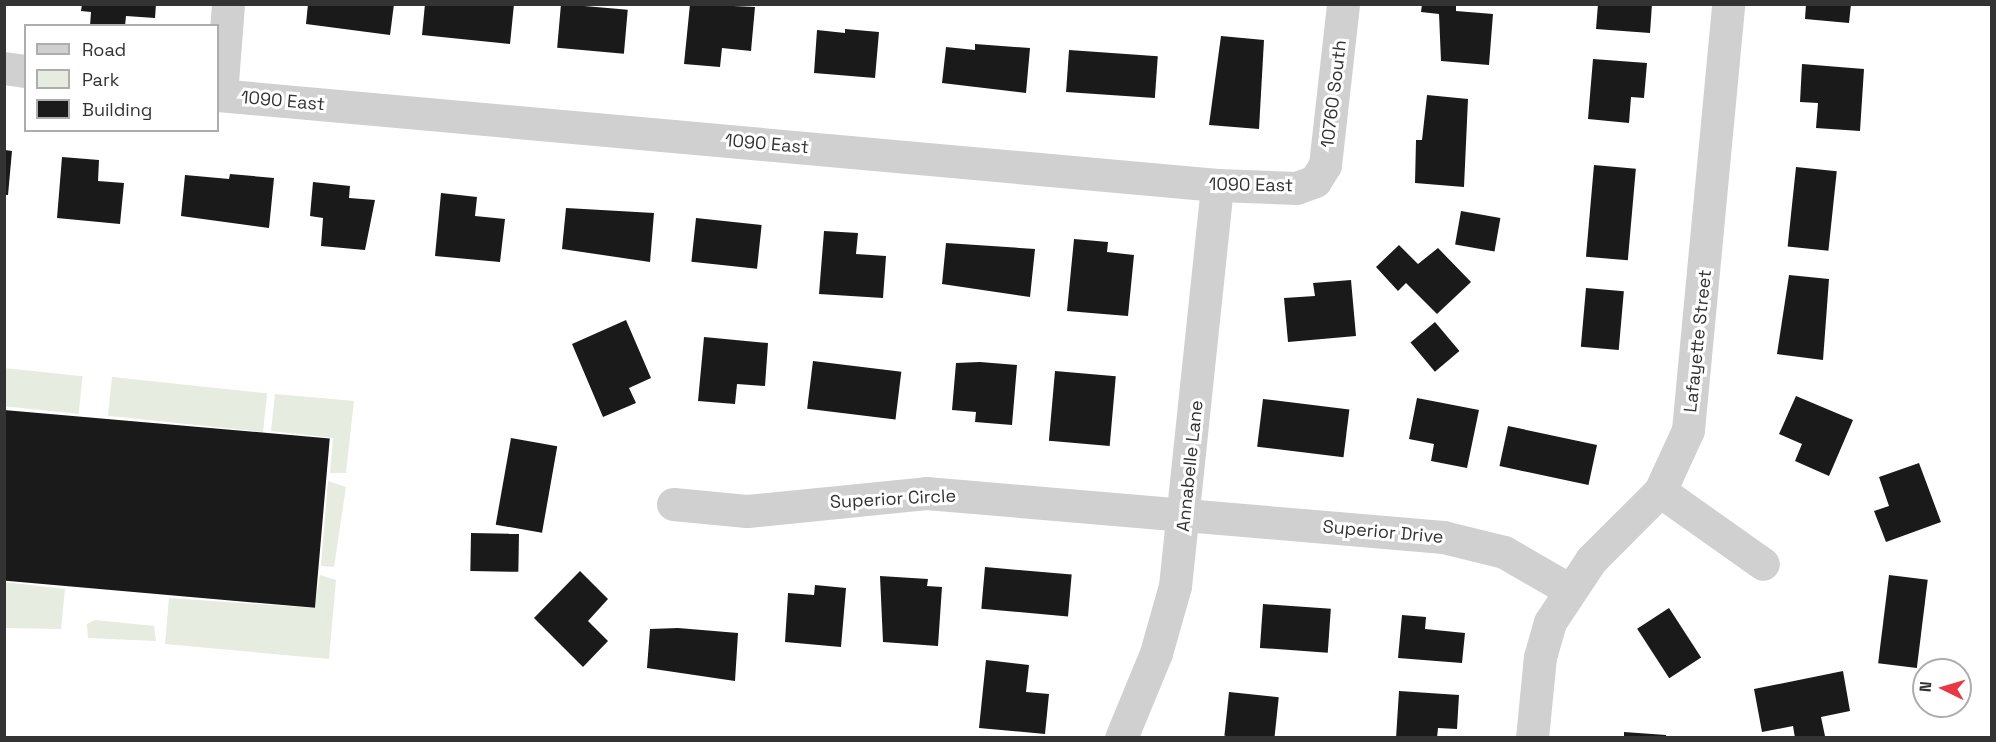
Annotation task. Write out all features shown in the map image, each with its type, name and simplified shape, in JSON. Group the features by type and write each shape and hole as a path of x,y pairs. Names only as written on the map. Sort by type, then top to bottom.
{"street":[{"path":"219,95 228,4"},
{"name":"10760 South","path":"1315,181 1330,143 1343,4"},
{"name":"Lafayette Street","path":"1532,738 1540,657 1568,589 1660,491 1677,462 1694,398 1728,4"},
{"path":"4,68 24,71"},
{"name":"1090 East","path":"219,95 1217,185 1276,189 1315,181"},
{"name":"Annabelle Lane","path":"1121,738 1156,653 1175,586 1186,514 1217,185"},
{"path":"1660,491 1763,564"},
{"name":"Superior Circle","path":"673,504 747,511 926,493 1186,514"},
{"name":"Superior Drive","path":"1186,514 1474,542 1523,562 1568,589"}],"green space":[{"path":"4,368 83,376 79,414 4,406"},
{"path":"112,377 267,393 263,432 108,416"},
{"path":"275,394 354,401 346,473 330,473 333,438 271,431"},
{"path":"328,481 346,487 334,567 321,566"},
{"path":"320,575 336,580 329,659 165,644 169,598 314,608"},
{"path":"4,582 65,589 61,629 5,628"},
{"path":"95,620 154,626 156,641 88,638 87,624"}],"building":[{"path":"82,4 156,4 155,18 126,16 125,24 90,24 91,12 81,11"},
{"path":"308,4 394,4 390,35 306,24"},
{"path":"425,4 514,4 510,44 422,35"},
{"path":"561,4 628,10 624,54 557,48"},
{"path":"690,4 755,7 751,51 722,48 720,67 684,64"},
{"path":"1422,4 1456,4 1456,11 1493,14 1489,65 1441,61 1439,14 1421,12"},
{"path":"1598,4 1652,4 1650,33 1596,29"},
{"path":"1806,4 1851,4 1849,23 1805,19"},
{"path":"845,29 879,32 875,78 814,73 817,30 845,33"},
{"path":"1221,36 1264,40 1259,129 1209,125"},
{"path":"975,44 1030,48 1026,93 942,83 946,47 975,50"},
{"path":"1069,50 1158,56 1155,98 1066,92"},
{"path":"1593,59 1647,63 1644,98 1631,97 1629,123 1588,119"},
{"path":"1802,64 1864,69 1860,131 1816,128 1818,103 1800,102"},
{"path":"1427,95 1468,99 1464,187 1415,183 1416,140 1422,140"},
{"path":"5,150 12,151 8,195 5,195"},
{"path":"62,157 99,160 98,181 124,183 120,224 57,218"},
{"path":"1594,165 1636,169 1628,260 1586,257"},
{"path":"1796,167 1837,171 1828,251 1788,247"},
{"path":"230,174 274,178 269,228 181,216 185,175 229,179"},
{"path":"313,182 350,186 349,198 375,200 365,250 321,246 323,218 310,216"},
{"path":"441,193 477,197 475,216 505,219 500,262 435,256"},
{"path":"566,208 654,213 650,262 562,249"},
{"path":"1461,211 1500,218 1494,251 1455,244"},
{"path":"696,218 762,225 757,269 691,262"},
{"path":"824,231 858,233 856,254 886,256 883,298 819,294"},
{"path":"1074,239 1108,242 1107,252 1134,255 1128,316 1067,311"},
{"path":"946,243 1035,249 1030,297 942,284"},
{"path":"1399,245 1418,264 1438,248 1471,282 1437,314 1406,283 1398,291 1376,267"},
{"path":"1789,275 1829,279 1823,360 1777,354"},
{"path":"1351,280 1356,336 1288,342 1284,298 1315,296 1313,283"},
{"path":"1586,288 1624,291 1619,350 1581,347"},
{"path":"626,320 651,378 629,388 636,403 603,417 572,344"},
{"path":"1435,322 1459,351 1435,372 1410,343"},
{"path":"704,337 768,343 765,386 737,384 735,404 698,401"},
{"path":"813,361 901,372 895,419 807,409"},
{"path":"956,363 1017,365 1012,425 975,422 976,412 952,410"},
{"path":"1055,371 1116,376 1110,446 1049,441"},
{"path":"1796,396 1853,420 1829,476 1795,461 1802,444 1779,434"},
{"path":"1417,398 1479,410 1467,468 1431,461 1434,444 1409,439"},
{"path":"1263,399 1349,410 1344,457 1257,447"},
{"path":"4,410 330,438 315,608 4,581"},
{"path":"1508,426 1597,445 1588,485 1499,466"},
{"path":"511,438 557,446 542,533 496,525"},
{"path":"1919,463 1941,522 1886,542 1874,511 1889,506 1879,477"},
{"path":"471,533 519,534 518,572 470,571"},
{"path":"985,567 1072,575 1068,616 981,609"},
{"path":"580,571 608,599 588,621 608,641 583,667 534,618"},
{"path":"1889,575 1928,580 1918,658 1912,658 1912,667 1878,663"},
{"path":"880,576 928,579 927,586 942,587 938,646 883,642"},
{"path":"815,585 846,588 841,647 785,642 788,593 814,595"},
{"path":"1263,604 1331,609 1328,653 1260,648"},
{"path":"1669,608 1701,657 1669,678 1637,629"},
{"path":"1402,615 1426,617 1425,629 1465,633 1462,663 1398,658"},
{"path":"678,628 738,633 735,681 647,668 650,629"},
{"path":"986,660 1029,665 1026,692 1049,694 1045,734 979,728"},
{"path":"1843,671 1850,711 1821,717 1825,736 1795,738 1793,726 1762,732 1754,689"},
{"path":"1399,691 1459,695 1457,729 1438,728 1437,738 1396,738"},
{"path":"1229,692 1279,697 1274,738 1224,736"},
{"path":"1624,732 1666,735 1666,738 1624,738"}]}
